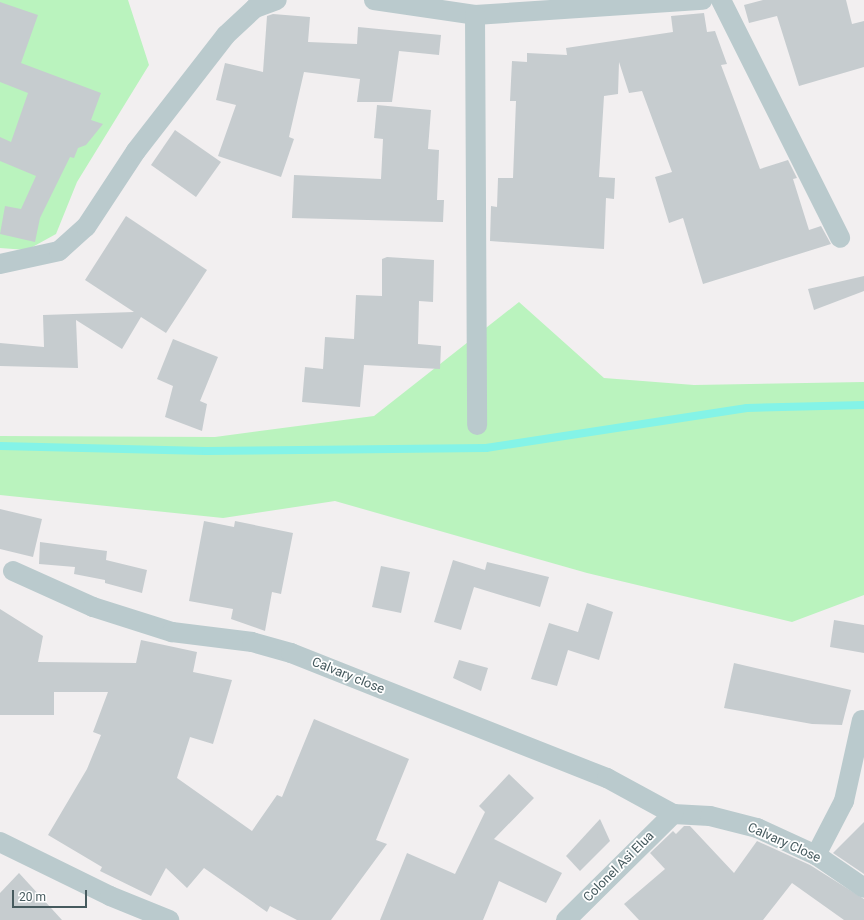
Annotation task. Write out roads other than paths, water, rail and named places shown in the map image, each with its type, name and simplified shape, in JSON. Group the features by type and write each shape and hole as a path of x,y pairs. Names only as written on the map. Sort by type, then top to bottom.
{"street":[{"path":"0,264 59,251 86,227 136,151 226,35 255,8 277,0"},
{"path":"374,0 475,15 703,0"},
{"path":"721,0 840,238"},
{"path":"475,15 476,425"},
{"name":"Calvary close","path":"13,571 93,607 172,632 252,642 291,653 607,778 673,814"},
{"path":"816,855 844,801 862,720"},
{"name":"Calvary Close","path":"673,814 710,816 757,828 816,855 864,888"},
{"name":"Colonel Asi Elua","path":"566,920 673,814"},
{"path":"0,842 110,896 169,920"}],"waterway":[{"path":"0,446 206,451 486,448 747,408 864,405"}]}
